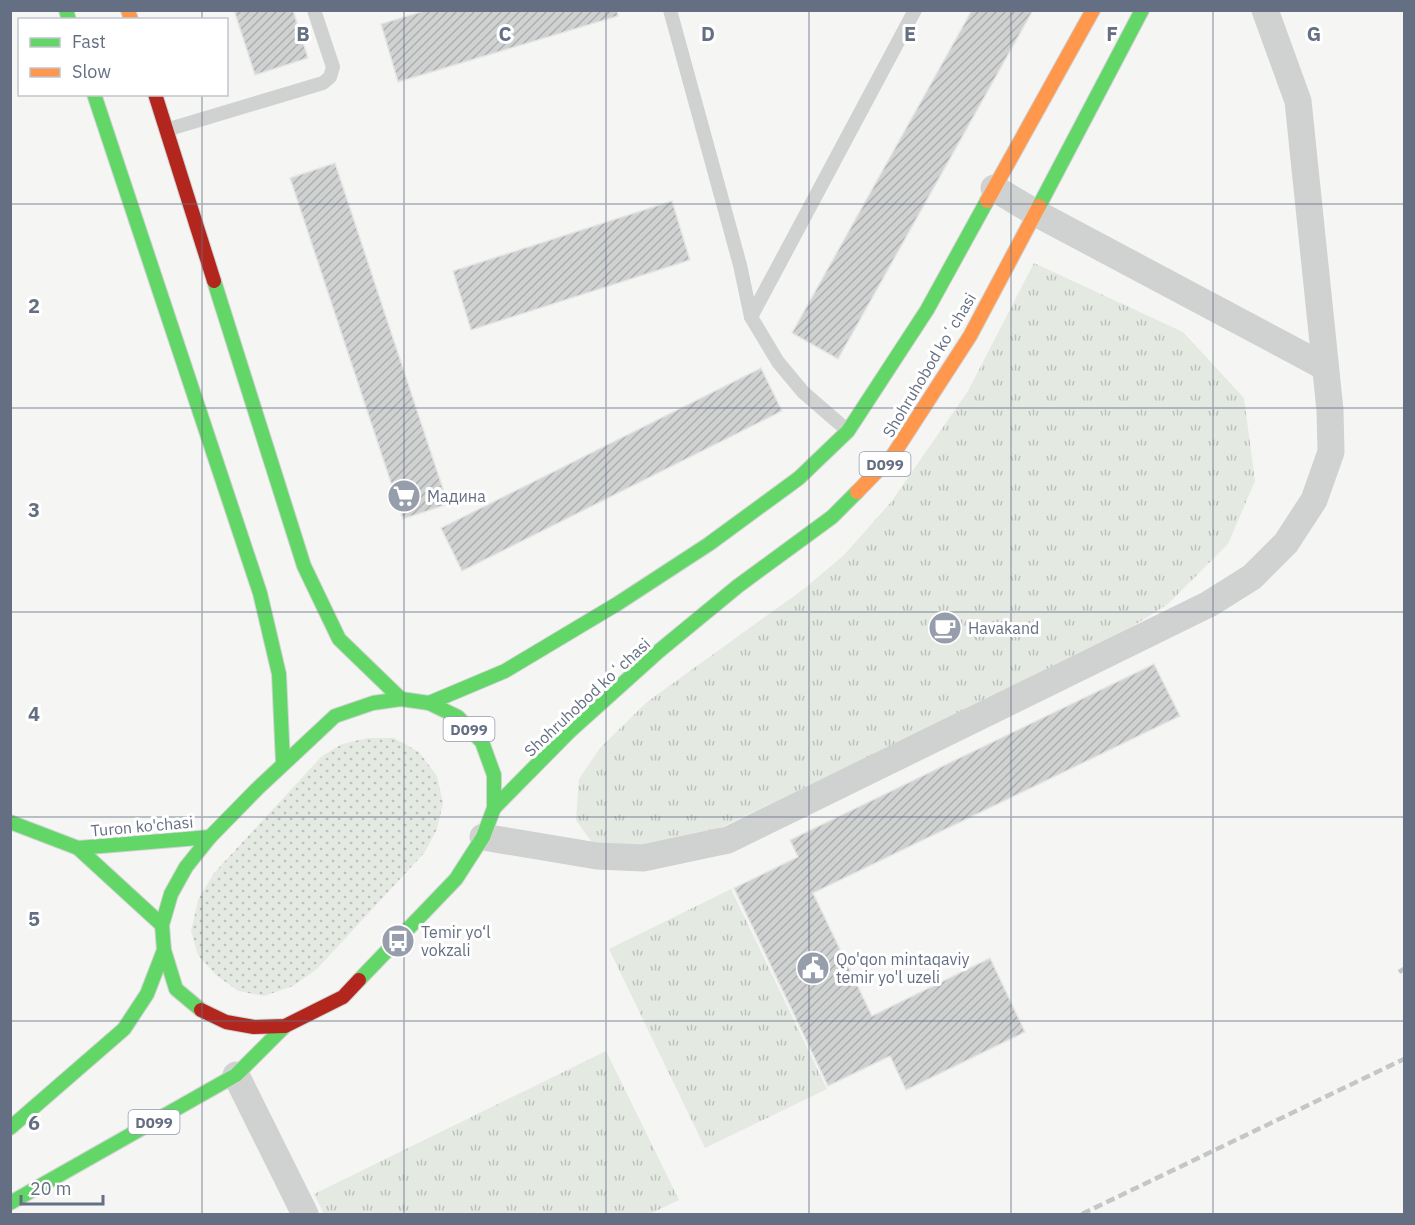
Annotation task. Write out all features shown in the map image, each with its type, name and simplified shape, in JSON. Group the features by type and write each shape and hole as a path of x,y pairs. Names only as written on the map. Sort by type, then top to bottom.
{"main road":[{"name":"Shohruhobod koʻchasi","path":"429,703 505,671 617,604 709,544 799,478 848,431 927,310 1093,10"},
{"name":"Shohruhobod koʻchasi","path":"494,808 570,730 659,651 738,586 832,517 893,455 970,336 1142,10"},
{"path":"95,96 260,593 279,674 283,763"},
{"path":"156,96 304,566 339,639 401,699"},
{"name":"D099","path":"10,1203 236,1075 285,1026 343,997 456,879 483,837 494,808 494,775 482,742 458,717 429,703 401,699 372,703 335,716 257,789 210,837 186,867 171,894 162,925 164,950 176,989 201,1010 226,1022 254,1027 285,1026"},
{"name":"Turon ko'chasi","path":"10,822 78,848 162,925"},
{"name":"Turon ko'chasi","path":"78,848 210,837"},
{"name":"D099","path":"10,1128 124,1029 147,994 164,950"}],"street":[{"path":"483,837 597,856 643,858 728,840 1209,604 1252,577 1286,543 1314,500 1331,452 1330,410 1298,101 1265,10"},
{"path":"994,188 1034,212 1325,367"},
{"path":"236,1075 305,1215"}],"lane":[{"path":"166,130 323,83 330,77 333,67 314,10"},
{"path":"670,10 740,265 751,317 778,362 803,392 848,431"},
{"path":"751,317 915,10"}],"green space":[{"path":"1034,263 1183,332 1244,398 1255,481 1228,544 1168,604 1065,669 807,786 697,839 625,853 593,844 576,820 579,779 600,748 647,702 805,588 844,555 891,502 968,391"},
{"path":"367,738 394,738 419,752 437,776 443,803 437,829 425,852 317,969 293,986 264,996 238,991 216,975 198,955 191,931 198,900 214,873 322,756 342,744"},
{"path":"731,889 827,1089 705,1148 609,949"},
{"path":"606,1051 679,1200 650,1214 324,1214 314,1194"}],"building":[{"path":"234,10 293,10 308,58 255,75"},
{"path":"427,10 617,10 618,16 398,82 381,24"},
{"path":"972,10 1033,10 838,359 792,333"},
{"path":"335,163 448,504 403,519 290,178"},
{"path":"672,201 690,260 471,330 453,271"},
{"path":"761,368 782,411 462,571 441,528"},
{"path":"1154,664 1180,716 813,893 872,1016 990,958 1025,1032 906,1090 890,1056 828,1086 734,888 798,857 790,840"}],"railway":[{"path":"1399,972 1404,969"},
{"path":"1082,1214 1404,1059"}],"traffic: fast":[{"path":"66,10 68,18"},
{"path":"1039,206 1142,10"},
{"path":"95,96 260,593 279,674 283,763"},
{"path":"429,703 505,671 617,604 709,544 799,478 848,431 927,310 987,201"},
{"path":"214,281 304,566 339,639 401,699"},
{"path":"494,808 570,731 659,651 738,586 832,517 857,492"},
{"path":"359,980 456,879 483,837 494,808 494,775 482,742 458,717 429,703 401,699"},
{"path":"201,1010 176,989 164,950 162,925 171,894 186,867 210,837 257,789 335,716 373,703 401,699"},
{"path":"10,822 78,848 162,925"},
{"path":"78,848 210,837"},
{"path":"10,1128 124,1029 147,994 164,950"},
{"path":"10,1203 236,1075 285,1026"}],"traffic: slow":[{"path":"128,10 130,18"},
{"path":"987,201 1093,10"},
{"path":"857,492 893,455 970,336 1039,206"}],"traffic: jam":[{"path":"156,96 214,281"},
{"path":"201,1010 226,1022 254,1027 285,1026 343,997 359,980"}],"place":[{"name":"Мадина","path":"404,496"},
{"name":"Havakand","path":"945,628"},
{"name":"Temir yo‘l vokzali","path":"398,941"},
{"name":"Qo'qon mintaqaviy temir yo'l uzeli","path":"813,968"}]}
